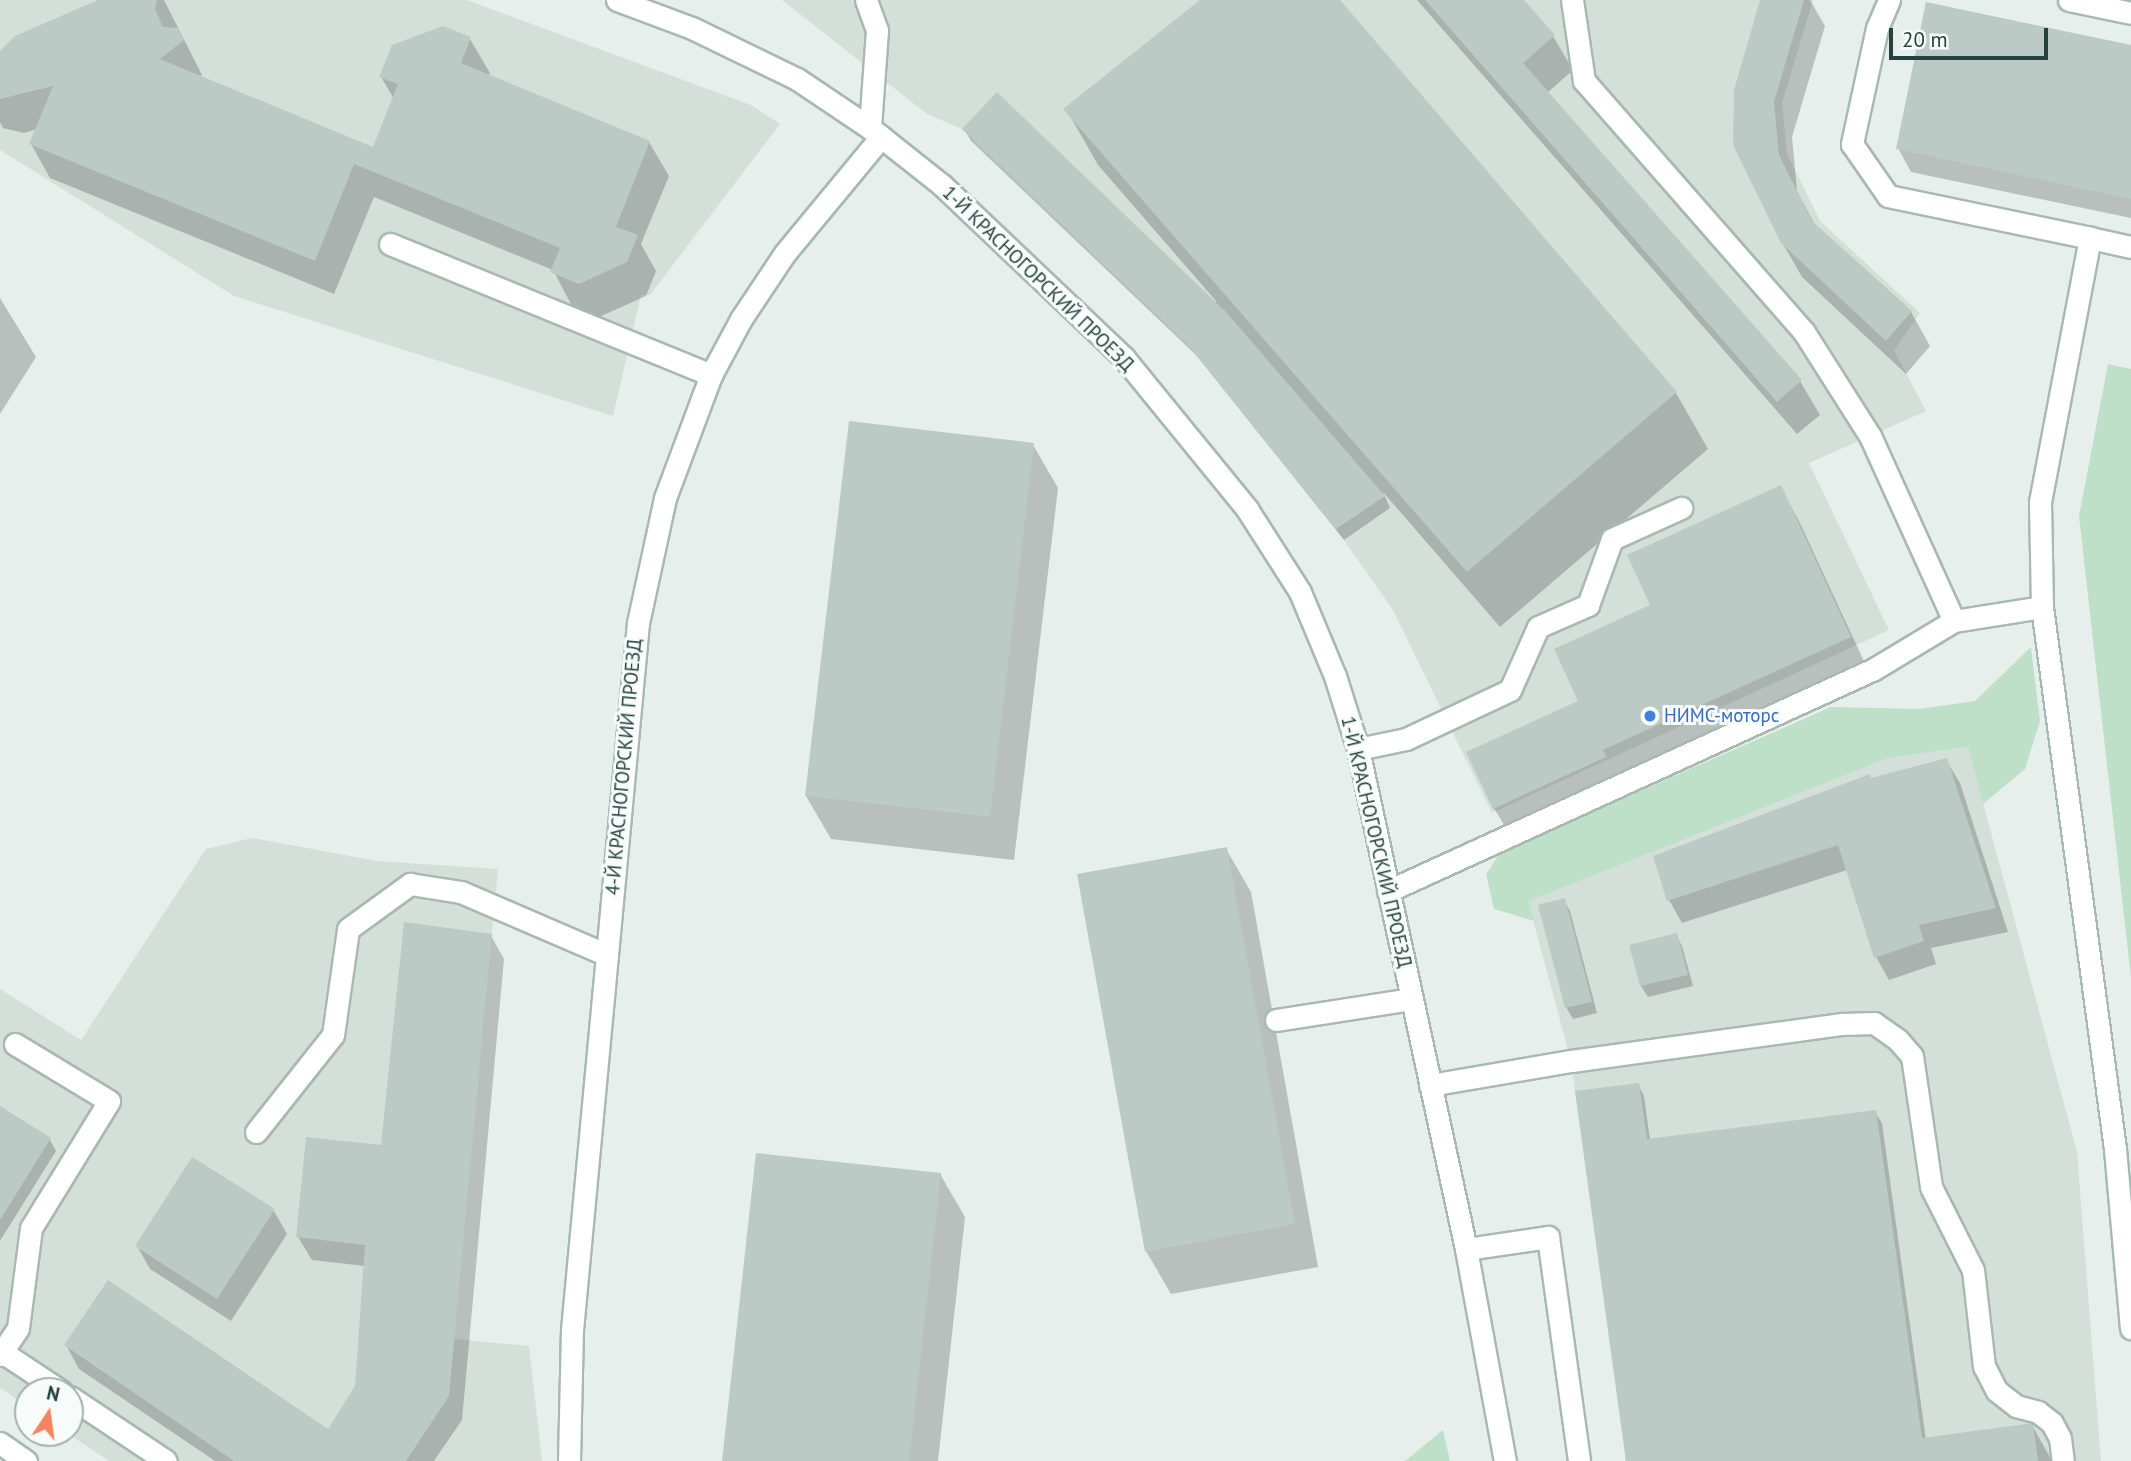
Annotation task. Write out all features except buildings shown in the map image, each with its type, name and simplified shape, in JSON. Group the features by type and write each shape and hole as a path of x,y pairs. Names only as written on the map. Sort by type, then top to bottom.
{"street":[{"name":"1-Й КРАСНОГОРСКИЙ ПРОЕЗД","path":"617,0 692,28 797,79 875,133 942,185 1124,358 1247,509 1300,592 1335,676 1358,749 1466,1250 1505,1461"},
{"path":"866,0 877,30 875,133"},
{"path":"1572,0 1584,80 1804,332 1870,436 1954,621"},
{"path":"1889,0 1877,28 1852,144 1888,196 2131,247"},
{"path":"2069,0 2131,13"},
{"name":"4-Й КРАСНОГОРСКИЙ ПРОЕЗД","path":"569,1461 572,1330 638,623 665,498 711,375 741,319 785,253 875,133"},
{"path":"2090,238 2040,502 2042,607 2115,1149 2131,1328"},
{"path":"390,244 711,375"},
{"path":"1358,749 1406,739 1510,690 1538,627 1588,605 1612,539 1681,508"},
{"path":"1388,891 1874,669 1954,621 2042,607"},
{"path":"256,1132 333,1035 348,929 410,884 461,892 607,956"},
{"path":"1276,1020 1411,999"},
{"path":"1430,1085 1571,1061 1842,1024 1874,1023 1898,1040 1912,1056 1931,1187 1973,1270 1984,1366 1997,1391 2016,1406 2038,1412 2052,1423 2060,1438 2063,1461"},
{"path":"15,1044 109,1101 31,1228 18,1328 1,1354 38,1377"},
{"path":"1466,1250 1548,1237 1579,1461"},
{"path":"84,1406 166,1461"},
{"path":"0,1443 26,1461"}],"shaded area":[{"path":"0,0 467,0 751,105 780,124 650,295 641,295 613,416 234,296 0,150"},
{"path":"782,0 1813,0 1782,103 1787,154 1820,221 1920,313 1894,350 1926,411 1809,463 1889,630 1492,813 1393,610 1336,529 1188,345 962,129 927,114"},
{"path":"1968,747 2077,1152 2101,1461 1626,1461 1571,1061 1528,901 1889,758"},
{"path":"252,838 377,861 498,869 454,1339 529,1346 542,1461 109,1461 84,1444 84,1377 14,1377 14,1398 0,1388 0,989 81,1040 206,849"}],"green space":[{"path":"2108,364 2131,369 2131,978 2079,516"},
{"path":"2031,647 2040,721 2025,769 1983,804 1968,747 1889,758 1529,901 1534,921 1494,909 1486,874 1501,852 1831,707 1919,709 1975,701"},
{"path":"1443,1430 1450,1461 1405,1461"}],"place":[{"name":"НИМС-моторс","path":"1650,716"}]}
